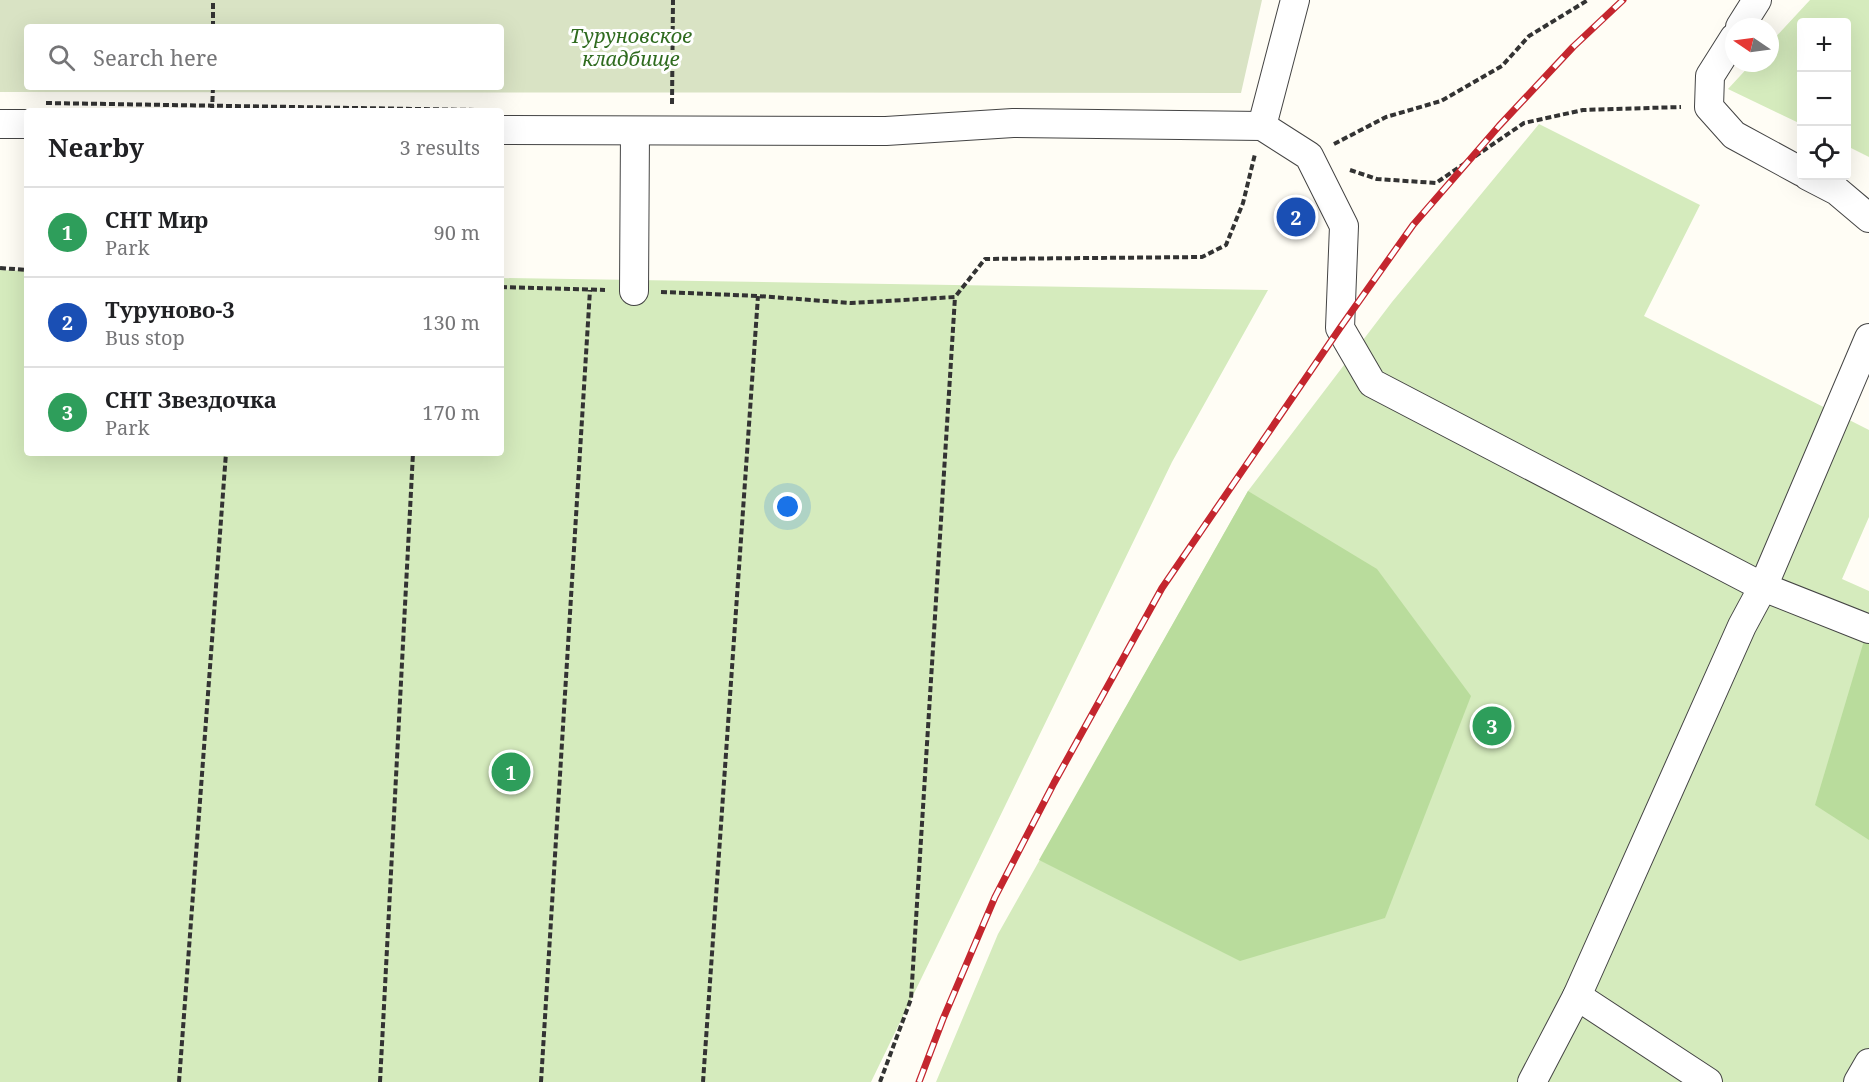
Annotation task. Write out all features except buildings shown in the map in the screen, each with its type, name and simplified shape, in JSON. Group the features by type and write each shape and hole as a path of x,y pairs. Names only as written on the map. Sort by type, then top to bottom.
{"street":[{"path":"1262,126 1295,0"},
{"path":"1746,18 1757,0"},
{"path":"1725,52 1710,76 1709,107 1734,135 1797,169"},
{"path":"504,130 886,131 1013,123 1262,126 1309,156 1344,226 1340,328 1372,383 1763,587 1869,629"},
{"path":"0,124 24,124"},
{"path":"634,291 635,131"},
{"path":"1816,180 1837,191 1869,218"},
{"path":"1532,1082 1577,996 1737,637 1763,587 1869,338"},
{"path":"1577,996 1708,1082"},
{"path":"1858,1082 1869,1063"}],"path":[{"path":"213,0 213,24"},
{"path":"671,131 673,0"},
{"path":"1309,156 1386,117 1442,101 1502,66 1530,36 1588,0"},
{"path":"212,108 213,90"},
{"path":"1309,156 1377,179 1436,183 1524,123 1583,110 1709,107"},
{"path":"880,1082 911,999 955,297 985,259 1202,257 1226,245 1243,202 1262,126"},
{"path":"0,268 24,270"},
{"path":"504,287 758,296 851,303 955,297"},
{"path":"541,1082 590,290"},
{"path":"703,1082 758,296"},
{"path":"179,1082 226,456"},
{"path":"380,1082 413,456"}],"green space":[{"name":"Туруновское кладбище","path":"0,0 1262,0 1241,93 0,92"},
{"path":"1810,0 1869,0 1869,157 1851,148 1851,18 1797,18 1797,122 1728,89 1744,72 1779,72 1779,33"},
{"path":"1539,124 1700,205 1644,316 1869,430 1869,517 1842,579 1869,591 1869,1082 936,1082 998,934 1248,491 1392,302"},
{"path":"0,270 24,271 24,456 504,456 504,278 1268,290 1172,462 871,1082 0,1082"},
{"path":"1248,491 1377,569 1471,696 1385,918 1240,961 1039,860"},
{"path":"1869,624 1869,840 1815,805"}],"railway":[{"path":"919,1082 995,897 1054,783 1162,588 1413,225 1499,126 1573,47 1623,0"}],"place":[{"name":"Туруново-3","path":"1296,217"},
{"name":"СНТ Звездочка","path":"1492,726"},
{"name":"СНТ Мир","path":"511,772"}]}
